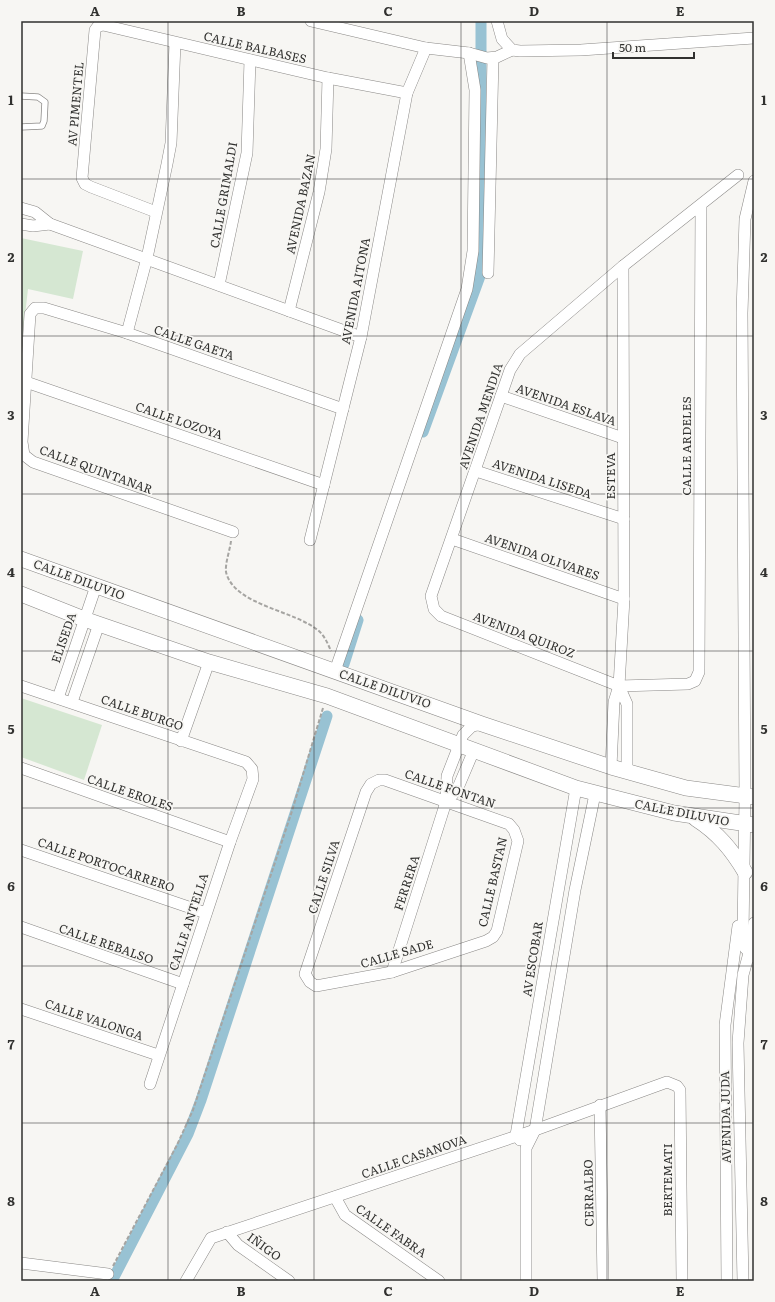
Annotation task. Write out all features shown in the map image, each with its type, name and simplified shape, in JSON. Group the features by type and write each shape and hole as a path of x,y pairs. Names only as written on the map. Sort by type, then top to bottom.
{"street":[{"path":"311,21 426,48 472,53 490,58 512,50 580,50 754,38"},
{"path":"497,21 502,39 512,50"},
{"name":"CALLE BALBASES","path":"98,26 103,25 328,78 407,93"},
{"name":"AV PIMENTEL","path":"98,26 95,30 82,178 85,184 156,212"},
{"path":"127,333 147,258 171,143 175,43"},
{"name":"AVENIDA AITONA","path":"310,540 361,338 407,93 426,48"},
{"path":"327,696 467,288 473,251 475,90 472,53"},
{"path":"488,272 490,58"},
{"name":"CALLE GRIMALDI","path":"219,285 247,153 250,60"},
{"name":"AVENIDA BAZAN","path":"290,311 319,192 326,149 328,78"},
{"name":"AVENIDA MENDIA","path":"431,596 501,396 513,365 525,348 623,266 701,206 738,175"},
{"name":"AVENIDA JUDA","path":"727,1281 725,1025 745,878 750,825 742,313 745,219 754,181"},
{"name":"CALLE ARDELES","path":"619,686 692,683 698,678 701,206"},
{"path":"21,208 35,212 50,224 147,258 361,338"},
{"path":"21,224 33,226 50,224"},
{"name":"ESTEVA","path":"611,767 614,702 619,686 624,599 623,266"},
{"name":"CALLE GAETA","path":"36,308 44,308 127,333 343,409"},
{"name":"CALLE QUINTANAR","path":"36,308 30,314 22,442 24,455 33,462 233,532"},
{"name":"CALLE LOZOYA","path":"26,382 324,485"},
{"name":"AVENIDA ESLAVA","path":"501,396 623,438"},
{"name":"AVENIDA LISEDA","path":"476,470 624,519"},
{"name":"AVENIDA OLIVARES","path":"452,539 624,599"},
{"name":"CALLE DILUVIO","path":"21,559 482,724 611,767 662,783 750,797"},
{"name":"ELISEDA","path":"58,698 96,586"},
{"name":"CALLE DILUVIO","path":"21,594 84,619 209,662 327,696 576,788 595,794 692,817 750,825"},
{"name":"AVENIDA QUIROZ","path":"431,596 434,609 441,616 619,686"},
{"path":"72,702 99,624"},
{"path":"181,740 209,662"},
{"name":"CALLE BURGO","path":"21,686 246,762 252,769"},
{"name":"ESTEVA","path":"619,686 627,704 627,771"},
{"name":"FERRERA","path":"392,972 446,802 447,776 467,730 482,724"},
{"name":"FERRERA","path":"446,802 457,790 474,750"},
{"name":"CALLE EROLES","path":"21,768 230,842"},
{"name":"CALLE ANTELLA","path":"150,1084 158,1055 252,779 252,769"},
{"name":"CALLE FONTAN","path":"374,781 385,780 509,824 514,830"},
{"name":"CALLE SILVA","path":"310,982 306,974 366,792 374,781"},
{"name":"AV ESCOBAR","path":"516,1135 576,788"},
{"path":"526,1281 526,1148 535,1130 575,890 595,794"},
{"path":"692,817 709,827 723,840 735,855 745,878"},
{"name":"CALLE BASTAN","path":"490,939 497,931 518,841 514,830"},
{"name":"CALLE PORTOCARRERO","path":"21,850 206,913"},
{"name":"AVENIDA JUDA","path":"745,878 743,935 745,948 752,953"},
{"name":"AVENIDA JUDA","path":"743,1281 738,1044 743,975 752,953 754,923"},
{"name":"CALLE REBALSO","path":"21,927 183,984"},
{"name":"CALLE SADE","path":"310,982 316,986 322,986 392,972 490,939"},
{"name":"AVENIDA JUDA","path":"725,1025 732,1002 739,961 752,953"},
{"path":"743,975 754,970"},
{"path":"541,992 558,990"},
{"name":"CALLE VALONGA","path":"21,1009 158,1055"},
{"name":"CALLE CASANOVA","path":"186,1281 211,1238 516,1135 535,1130 663,1082 672,1082"},
{"name":"BERTEMATI","path":"672,1082 680,1090 682,1281"},
{"name":"CERRALBO","path":"600,1105 603,1281"},
{"path":"516,1135 526,1148"},
{"name":"CALLE FABRA","path":"334,1197 345,1214 439,1281"},
{"name":"IÑIGO","path":"227,1232 238,1245 289,1281"},
{"path":"21,1263 108,1274"}],"lane":[{"path":"21,96 38,97 45,102 44,122 42,126 21,126"}],"path":[{"path":"233,532 226,571 233,587 254,600 309,623 321,633 330,650 335,671"},
{"path":"108,1274 177,1145 193,1110 292,811 327,696"}],"green space":[{"path":"21,238 83,251 73,299 28,289 21,350"},
{"path":"21,698 102,725 84,780 21,757"}],"waterway":[{"path":"423,432 480,276 481,21"},
{"path":"344,664 358,620"},
{"path":"112,1281 188,1134 201,1100 327,716"}]}
